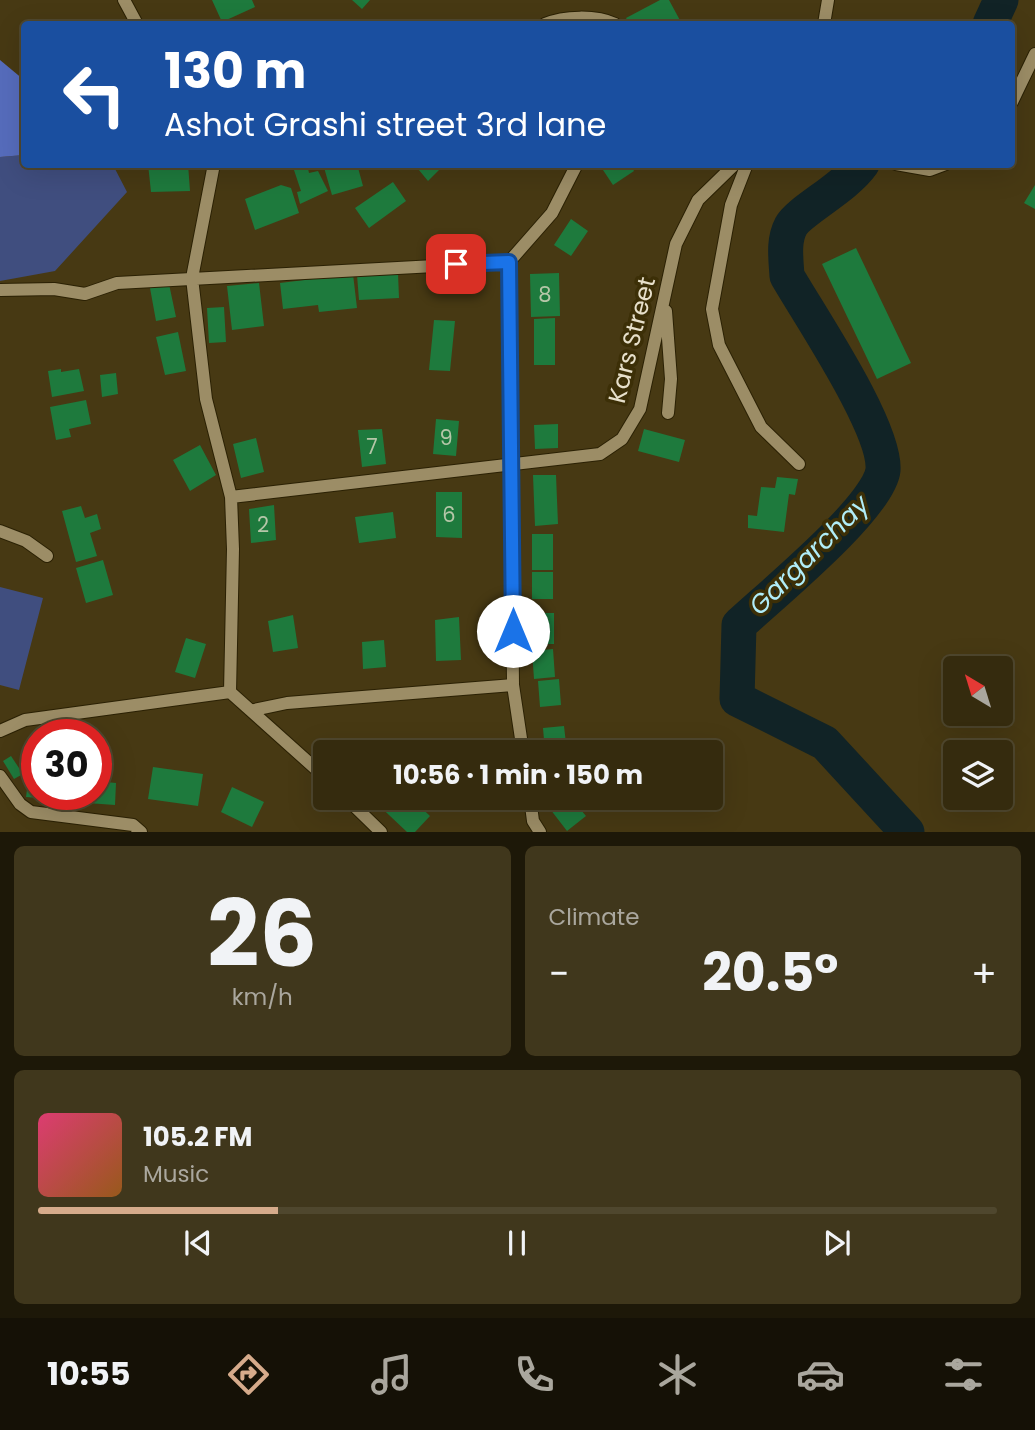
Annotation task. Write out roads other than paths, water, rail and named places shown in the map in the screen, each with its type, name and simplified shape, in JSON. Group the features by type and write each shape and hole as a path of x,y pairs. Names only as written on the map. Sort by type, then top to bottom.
{"street":[{"path":"124,0 135,21"},
{"path":"824,21 828,0"},
{"path":"558,21 572,18 607,21"},
{"path":"1015,96 1035,54"},
{"path":"213,168 192,278 206,399 231,496 233,549 230,692"},
{"path":"521,740 513,685 509,262 552,213 575,168"},
{"name":"Kars Street","path":"231,496 600,454 622,439 639,410 676,244 698,200 731,168"},
{"path":"745,168 731,205 712,309 719,345 761,427 799,464"},
{"path":"0,290 54,289 85,293 117,283 509,262"},
{"path":"665,296 671,379 668,413"},
{"path":"0,531 26,541 47,556"},
{"path":"254,710 287,703 513,685"},
{"path":"0,731 25,720 230,692 254,710 313,766"},
{"path":"0,776 20,804 31,812 133,825 141,831"},
{"path":"359,810 381,831"},
{"path":"532,810 533,821 540,831"}],"waterway":[{"name":"Gargarchay","path":"991,21 1001,0"},
{"name":"Gargarchay","path":"858,168 791,226 786,244 787,276 860,401 881,451 883,470 877,486 844,528 739,625 737,699 825,743 907,832"}]}
